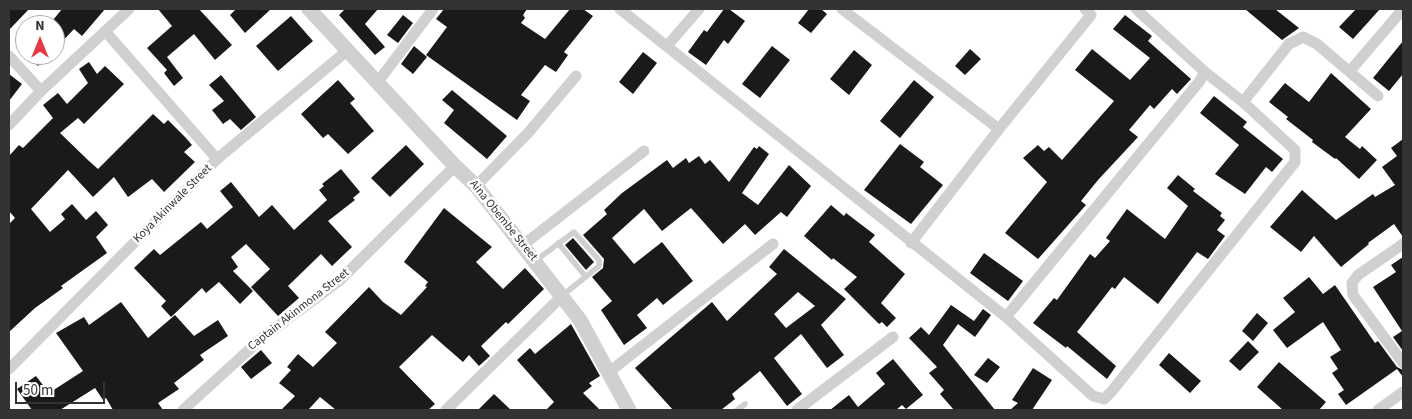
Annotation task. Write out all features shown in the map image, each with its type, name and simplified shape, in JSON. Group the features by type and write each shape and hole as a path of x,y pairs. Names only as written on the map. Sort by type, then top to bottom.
{"street":[{"path":"9,125 41,90 129,9"},
{"name":"Aina Obembe Street","path":"309,9 455,166 476,186 536,261 580,320 629,410"},
{"path":"377,83 433,9"},
{"path":"620,9 1006,317 1093,396 1104,399 1295,162 1295,150 1136,9"},
{"path":"667,46 699,9"},
{"path":"842,9 999,129"},
{"path":"1350,71 1403,10"},
{"path":"911,243 1092,11"},
{"path":"105,31 217,160"},
{"path":"1243,102 1289,44 1298,38 1308,38 1317,44 1378,96"},
{"name":"Koya Akinwale Street","path":"9,369 217,160 348,50"},
{"path":"9,56 41,90"},
{"path":"1006,317 1199,82 1205,72"},
{"path":"476,186 528,133 576,76"},
{"path":"523,245 644,151"},
{"name":"Captain Akinmona Street","path":"184,410 262,338 340,280 455,166"},
{"path":"609,372 772,244"},
{"path":"1403,244 1358,275 1352,283 1353,295 1403,363"},
{"path":"446,410 563,295"},
{"path":"797,410 893,337"},
{"path":"1378,410 1403,392"}],"lane":[{"path":"536,261 574,232 599,260 599,266 563,295"},
{"path":"558,243 586,277"},
{"path":"737,410 745,404"}],"building":[{"path":"9,9 29,9 23,15 15,15 15,24 9,30"},
{"path":"62,9 105,9 82,36 74,29 65,38 65,15 57,15"},
{"path":"158,9 199,9 232,45 215,60 194,34 167,57 183,78 174,86 164,73 167,70 147,48 172,26"},
{"path":"236,9 271,9 245,33 230,15"},
{"path":"345,9 378,9 365,24 385,47 375,55 339,15"},
{"path":"444,9 527,9 523,15 525,18 521,23 545,39 570,9 583,9 593,16 564,52 568,55 556,72 545,65 521,95 530,101 517,120 426,55 447,27 436,19"},
{"path":"724,9 729,9 745,21 728,44 724,40 706,65 688,52 704,30 707,32"},
{"path":"809,9 821,9 827,14 811,33 798,23"},
{"path":"1245,9 1275,9 1299,28 1282,40"},
{"path":"1356,9 1380,9 1353,39 1339,27"},
{"path":"403,15 413,23 398,43 387,35"},
{"path":"1125,15 1152,36 1148,41 1191,79 1177,94 1172,89 1154,109 1150,105 1129,130 1138,137 1098,180 1081,201 1086,205 1038,259 1005,233 1047,182 1023,158 1038,145 1044,151 1049,147 1062,160 1114,101 1075,70 1092,49 1130,80 1150,58 1113,29"},
{"path":"291,16 313,41 278,71 256,46"},
{"path":"1403,41 1403,74 1389,91 1373,78"},
{"path":"414,46 427,57 413,74 401,64"},
{"path":"772,46 790,60 760,98 742,84"},
{"path":"970,49 981,59 965,75 955,66"},
{"path":"854,50 872,65 849,95 830,79"},
{"path":"643,52 657,63 633,94 619,82"},
{"path":"89,62 97,74 105,66 124,84 84,124 78,118 60,133 89,161 98,169 153,114 164,124 168,120 192,145 184,152 195,162 164,192 152,179 128,197 114,177 93,197 68,170 31,209 50,232 65,219 61,214 72,204 86,220 96,211 108,225 96,237 107,253 61,286 63,288 35,308 9,332 9,224 15,218 9,211 9,156 19,145 23,148 53,118 43,105 58,93 67,104 88,83 79,69"},
{"path":"1331,73 1371,109 1345,137 1360,149 1362,146 1377,160 1359,179 1336,158 1312,142 1313,140 1286,119 1288,117 1269,102 1285,83 1309,102"},
{"path":"9,74 22,84 9,101"},
{"path":"221,75 256,117 241,130 230,119 223,124 212,110 224,101 209,85"},
{"path":"338,80 355,99 350,103 374,131 348,154 328,134 323,138 301,114"},
{"path":"914,80 934,97 900,138 880,121"},
{"path":"452,90 507,136 487,159 444,123 454,110 442,100"},
{"path":"1214,96 1247,122 1243,127 1283,159 1272,172 1266,167 1245,194 1215,174 1239,145 1200,113"},
{"path":"1403,139 1403,237 1394,224 1368,243 1341,267 1314,236 1301,252 1270,227 1302,190 1336,220 1373,194 1375,197 1395,185 1382,167 1397,156 1391,148"},
{"path":"900,144 924,162 920,167 943,185 911,224 864,190"},
{"path":"406,145 424,164 390,197 371,178"},
{"path":"759,146 769,154 742,193 758,205 789,165 811,186 787,217 781,212 755,235 745,224 723,244 691,208 662,231 644,209 612,238 634,264 662,242 693,281 663,305 657,298 637,315 647,328 624,345 601,310 612,301 592,277 603,268 604,259 583,235 607,214 604,210 622,193 667,160 673,168 686,158 689,163 699,156 705,164 710,160 729,182 754,147 757,149"},
{"path":"341,169 360,192 353,198 355,200 328,221 352,247 332,266 321,254 288,286 299,298 278,316 251,287 270,269 246,244 231,257 238,267 233,271 253,291 240,304 219,282 206,293 202,288 171,317 161,306 166,301 134,268 154,249 160,255 201,222 207,229 233,207 220,191 231,182 259,217 272,205 294,230 327,200 319,190 324,186 322,184"},
{"path":"1178,175 1195,189 1193,191 1222,213 1220,216 1225,220 1217,230 1225,236 1208,259 1197,252 1158,304 1124,277 1115,289 1112,287 1077,332 1116,366 1107,379 1067,346 1066,348 1033,323 1054,298 1057,300 1090,254 1095,258 1110,241 1106,238 1127,209 1165,239 1188,206 1167,188"},
{"path":"831,205 844,216 846,213 875,235 869,242 905,274 881,303 896,318 887,327 882,322 879,324 844,289 857,277 833,258 832,260 804,236"},
{"path":"444,208 492,247 476,262 503,289 525,268 544,289 508,324 506,322 481,346 490,356 479,366 469,355 463,362 432,335 399,367 435,404 428,410 336,410 320,397 308,410 281,410 295,396 279,383 291,370 287,367 298,354 313,367 337,343 325,332 369,287 383,302 401,315 427,287 425,286 428,282 404,262"},
{"path":"573,238 594,262 586,270 565,245"},
{"path":"784,249 846,299 821,325 844,355 827,368 801,334 774,358 802,394 787,406 760,371 732,394 735,399 721,410 673,410 635,368 712,302 727,321 777,274 769,267","holes":["798,292 815,306 786,328 774,314"]},
{"path":"984,253 1023,281 1008,301 970,273"},
{"path":"1403,257 1403,351 1393,337 1402,331 1373,287 1396,272 1391,265"},
{"path":"1309,277 1323,294 1335,285 1375,343 1378,341 1397,367 1403,370 1403,377 1397,369 1346,405 1338,394 1344,390 1332,373 1338,369 1330,357 1341,350 1323,322 1287,348 1273,330 1295,312 1283,298"},
{"path":"121,302 148,338 175,315 194,336 218,320 228,336 200,355 204,360 174,383 179,389 158,403 163,410 113,410 106,398 103,400 95,388 60,410 32,410 17,389 36,376 49,393 83,371 56,333 84,317 89,325"},
{"path":"951,305 974,321 983,309 991,315 975,337 958,324 943,345 995,410 954,410 940,394 944,390 929,373 937,367 909,338 921,327 929,335"},
{"path":"1257,313 1268,323 1253,341 1242,331"},
{"path":"571,324 600,376 589,383 592,386 583,393 600,410 546,410 554,402 517,360 530,348 535,354"},
{"path":"1248,341 1259,352 1240,371 1229,361"},
{"path":"261,350 272,363 251,379 241,367"},
{"path":"1169,353 1201,381 1190,393 1159,365"},
{"path":"988,358 1000,367 987,383 974,375"},
{"path":"893,359 923,395 906,409 902,405 896,410 830,410 849,395 858,407 885,384 876,373"},
{"path":"1279,362 1326,402 1319,410 1283,410 1257,387"},
{"path":"1033,368 1052,380 1032,410 1010,410 1018,403 1012,400"},
{"path":"494,394 511,410 478,410"}]}
